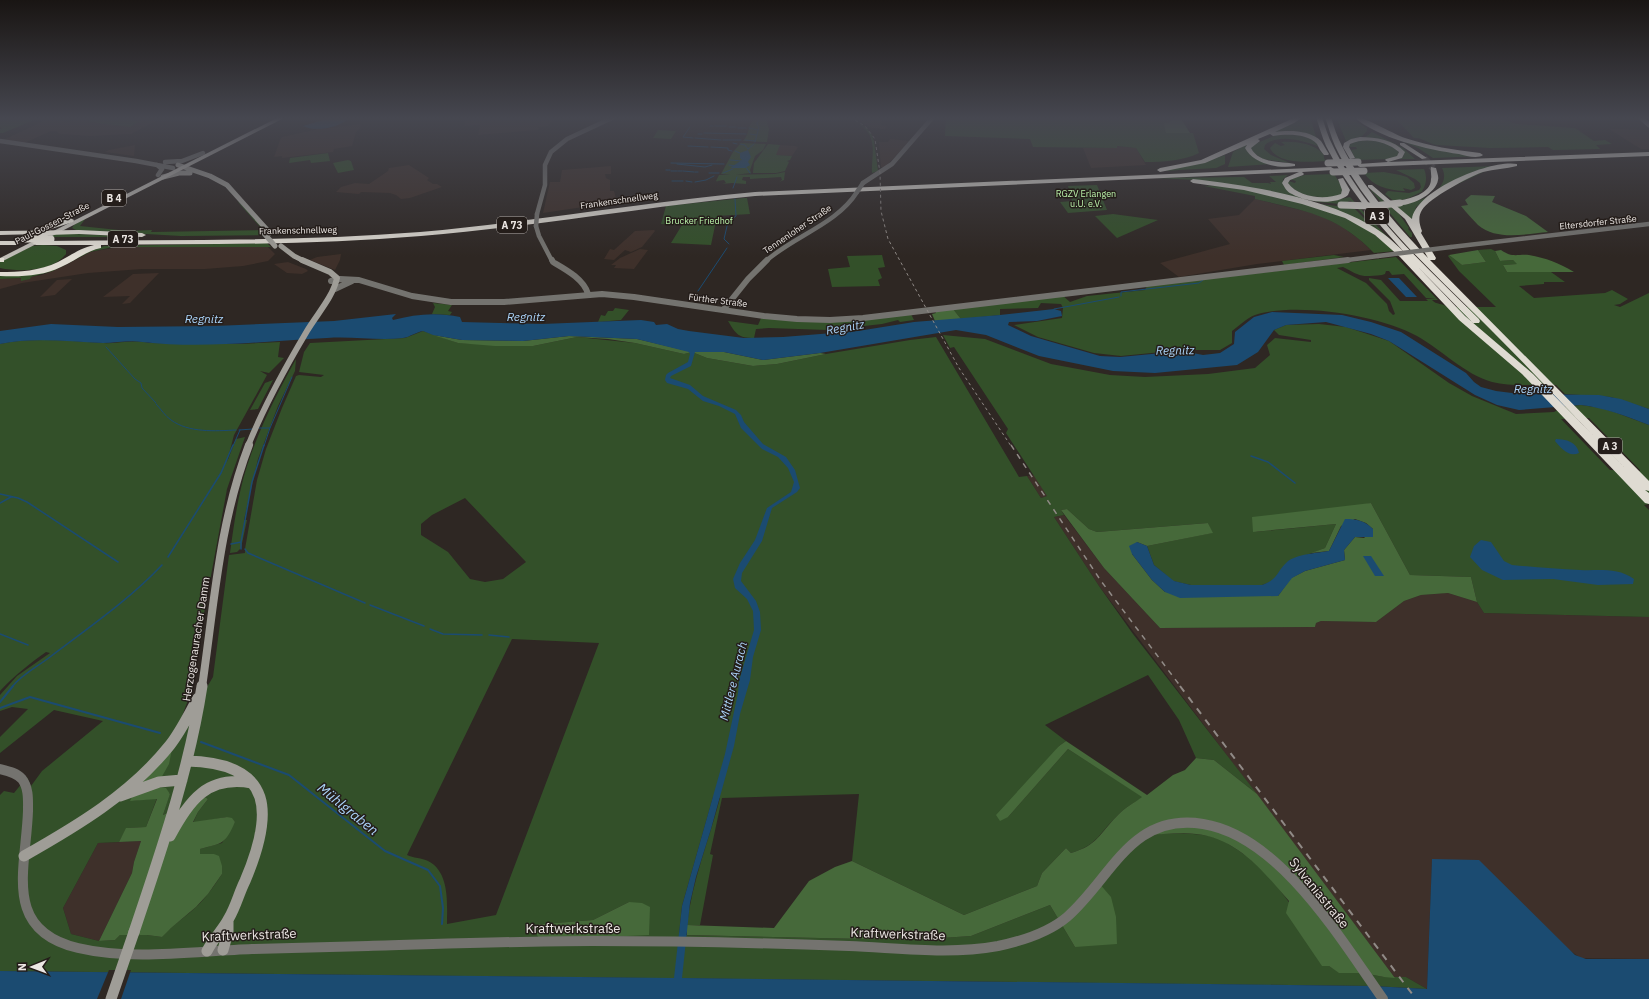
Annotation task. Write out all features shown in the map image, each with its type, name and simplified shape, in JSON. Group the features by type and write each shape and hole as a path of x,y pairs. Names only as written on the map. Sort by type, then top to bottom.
{"highway":[{"path":"1005,181 1067,174 1153,170 1194,164"},
{"path":"1279,164 1330,168 1468,164"},
{"path":"1332,164 1341,179 1362,207 1421,270 1456,299"},
{"name":"A 3","path":"1340,164 1357,191 1382,223 1456,299 1494,328 1649,487"},
{"name":"A 3","path":"1349,164 1361,183 1478,327 1530,376 1649,500"},
{"path":"1356,164 1370,186 1403,213 1420,237 1456,299"},
{"path":"1361,167 1371,164"},
{"path":"1341,179 1346,192 1342,197 1332,199 1317,199 1301,195 1290,189 1285,182 1288,178 1297,174 1330,168 1435,164"},
{"path":"1420,237 1416,225 1418,209 1428,200 1462,179 1476,173 1514,166 1546,164"},
{"path":"1192,172 1293,165"},
{"name":"Frankenschnellweg","path":"0,240 43,238 321,237 399,233 508,222 734,192 1330,168"},
{"name":"Frankenschnellweg","path":"0,243 16,243 43,238 139,242 284,241 398,236 511,225 726,196 1192,172 1330,168"},
{"path":"1005,181 1079,183 1182,181 1233,186 1282,196 1341,205 1373,206 1400,203 1415,199 1429,190 1435,180 1433,168"},
{"path":"1282,196 1341,213 1373,230 1456,299"},
{"path":"30,232 46,229 70,220"},
{"path":"79,220 73,223 69,228 73,231 80,232"},
{"path":"0,233 41,232 43,238 68,250 67,255 59,262 40,268 1,271"},
{"path":"43,238 55,232 80,232 194,238"},
{"path":"1,271 20,274 40,271 59,264 82,251 96,246 139,242"},
{"path":"1478,327 1514,363 1530,376"}],"main road":[{"name":"Paul-Gossen-Straße","path":"55,232 184,164"},
{"name":"Paul-Gossen-Straße","path":"178,167 188,164"},
{"path":"193,164 192,166 230,188 270,233 278,246"},
{"path":"178,167 203,173"},
{"path":"178,167 210,180 221,187 278,246 294,256 330,272 335,280 332,287 333,292"},
{"path":"159,177 179,173 190,173"},
{"name":"Paul-Gossen-Straße","path":"0,259 43,238 70,220 159,177"},
{"name":"Herzogenauracher Damm","path":"111,999 159,858 187,761 201,691 227,525 240,468 265,407 301,341 333,292"},
{"path":"24,856 68,830 114,798 149,768 181,729 201,691"},
{"path":"187,761 210,763 238,772 253,783 258,789 262,798 263,822 256,853 228,920 214,937 207,951"},
{"path":"114,798 159,782 182,780"},
{"path":"159,858 185,809 202,792 216,784 231,780 253,783"},
{"path":"223,950 228,932 228,920"}],"street":[{"path":"155,164 178,167"},
{"path":"155,164 162,169 159,177"},
{"path":"169,164 178,167"},
{"path":"546,164 545,185 537,214 536,226 538,236 553,262 573,274 580,284 587,290 588,294"},
{"name":"Tennenloher Straße","path":"724,309 761,265 784,246 829,218 854,199 863,183 892,164"},
{"name":"Eltersdorfer Straße","path":"1378,256 1649,224"},
{"name":"Fürther Straße","path":"335,280 349,277 409,296 456,302 494,302 602,294 806,319 846,320 1378,256"},
{"name":"Fürther Straße","path":"335,280 364,281"},
{"path":"333,292 345,283 352,281"},
{"name":"Kraftwerkstraße","path":"0,769 19,776 24,782 26,789 28,815 22,896 27,912 36,927 52,940 66,945 102,951 138,954 223,950 558,941 705,941 944,950 985,948 1023,941 1042,931"},
{"name":"Sylvaniastraße","path":"1042,931 1064,919 1081,902 1117,856 1144,834 1172,824 1202,824 1220,828 1259,848 1294,881 1327,922 1383,999"}],"shaded area":[{"path":"881,164 888,164 885,167 881,167"},
{"path":"1089,164 1145,164 1146,165 1091,168"},
{"path":"409,165 429,178 427,180 433,184 437,184 442,187 410,198 401,199 390,193 361,192 359,194 336,192 341,187 355,183 369,184 388,171 389,168"},
{"path":"611,166 611,174 605,174 606,178 610,180 610,191 614,191 617,202 543,213 550,182 560,182 562,170"},
{"path":"1255,199 1317,214 1341,226 1371,250 1257,264 1179,277 1160,263 1230,244 1208,219 1239,215"},
{"path":"635,231 655,231 642,247 631,252 625,250 614,260 604,259 610,249 614,250"},
{"path":"125,246 268,247 275,254 268,261 243,266 205,269 142,269 88,273 22,283 0,289 0,279 42,275 66,265 90,252"},
{"path":"640,249 648,250 634,269 614,268 616,265 611,265 620,258"},
{"path":"341,254 335,270 310,260 317,257"},
{"path":"288,262 308,271 302,274 287,273 274,264"},
{"path":"159,273 130,303 122,304 130,296 103,297 133,274"},
{"path":"72,279 55,295 40,297 57,280"},
{"path":"1034,475 1048,496 1041,498 1027,476"},
{"path":"1064,515 1104,568 1160,628 1315,627 1316,623 1321,621 1376,622 1404,601 1421,595 1448,593 1477,602 1484,613 1649,617 1649,959 1581,958 1432,860 1427,989 1406,977 1395,978 1099,586 1054,517"},
{"path":"141,841 132,873 99,941 71,934 63,908 98,843"}],"green space":[{"path":"333,164 352,164 354,170 338,173"},
{"path":"727,164 752,164 750,170 751,173 733,175 721,174"},
{"path":"754,164 788,164 785,171 776,173 753,173"},
{"path":"872,164 877,164 878,171 872,173"},
{"path":"1199,164 1225,164 1216,168 1160,171"},
{"path":"1229,164 1271,164 1228,167"},
{"path":"1496,166 1428,198 1416,207 1413,220 1389,200 1402,203 1420,200 1429,196 1442,184 1444,176 1442,168"},
{"path":"1424,169 1426,180 1423,191 1409,198 1395,202 1385,194 1388,191 1409,193 1419,190 1421,187 1420,183 1396,170"},
{"path":"785,172 784,180 779,182 782,180 781,177 750,179 750,177 743,177 742,180 746,181 746,184 722,184 726,183 724,180 717,181 718,182 716,181 719,175 775,174"},
{"path":"1384,172 1407,177 1414,183 1415,188 1411,190 1403,188 1405,191 1386,188 1376,184 1364,173"},
{"path":"1334,174 1343,188 1341,195 1334,197 1313,197 1293,189 1288,184 1288,181 1295,183 1296,181 1290,179 1305,175"},
{"path":"1288,175 1283,179 1283,183 1300,195 1340,199 1350,197 1371,220 1368,220 1351,201 1348,201 1351,205 1319,202 1198,180 1155,178 1244,177 1252,183 1271,184 1270,182 1276,182 1269,176"},
{"name":"RGZV Erlangen u.U. e.V.","path":"1097,185 1107,210 1068,213 1060,202 1072,201 1068,186"},
{"path":"1219,185 1240,188 1319,206 1364,226 1395,251 1374,253 1361,240 1347,230 1319,216 1255,199 1255,196 1204,186"},
{"path":"1369,188 1399,214 1412,233 1412,237 1410,237"},
{"path":"1471,195 1495,196 1492,202 1526,216 1548,232 1521,235 1502,235 1486,230 1478,225 1461,206 1468,205 1465,200"},
{"name":"Brucker Friedhof","path":"747,198 750,214 717,216 711,245 671,243 682,225 661,224 666,206"},
{"path":"237,201 248,210 264,230 289,230 287,235 181,236 76,230 72,228 74,225 86,218 80,226 128,231 263,230"},
{"path":"1320,204 1354,208 1366,220 1364,220 1378,229 1372,224 1375,224 1398,248 1390,241"},
{"path":"1113,214 1158,220 1117,238 1095,216"},
{"path":"57,233 139,237 48,237"},
{"path":"267,243 271,247 113,247 90,252 53,271 31,277 30,279 21,281 21,278 0,279 0,275 29,274 104,246"},
{"path":"32,246 57,246 66,250 66,254 53,264 35,269 17,270 0,268 0,262"},
{"path":"1491,249 1495,251 1500,261 1513,260 1518,264 1503,265 1507,272 1551,272 1565,282 1544,282 1544,284 1519,286 1534,298 1605,293 1612,290 1628,299 1620,304 1614,305 1620,307 1649,293 1649,409 1611,397 1565,394 1556,385 1516,385 1492,382 1463,368 1417,336 1381,322 1337,313 1314,310 1272,311 1252,316 1246,320 1232,331 1232,343 1220,350 1182,350 1121,356 1094,353 1038,337 1014,325 1062,318 1063,308 1061,304 1041,303 1038,308 1000,309 1000,315 961,319 953,309 1062,295 1070,302 1087,296 1145,290 1147,286 1396,257 1438,300 1432,300 1435,303 1447,307 1496,307 1459,271 1448,256 1449,255 1462,265 1486,262 1478,250","holes":["1343,267 1365,276 1382,275 1385,274 1386,271 1389,271 1392,275 1404,274 1426,298 1436,298 1426,299 1428,301 1400,301 1381,280 1369,278 1369,280 1390,301 1395,314 1393,315 1389,311 1387,304 1366,283 1337,268"]},
{"path":"1478,250 1486,262 1462,265 1449,255"},
{"path":"1501,250 1512,255 1529,255 1547,259 1574,272 1507,272 1503,265 1517,264 1513,260 1500,261 1495,251"},
{"path":"882,255 885,267 878,268 882,278 878,280 880,286 832,287 828,269 850,267 847,256"},
{"path":"1334,255 1344,257 1284,265 1282,261"},
{"path":"433,303 452,305 448,311 452,312 450,315 432,314 435,307"},
{"path":"615,308 629,310 621,320 598,322 601,315 605,316 608,311 613,311"},
{"path":"953,309 961,319 935,321 932,314 936,313 935,311"},
{"path":"911,314 914,320 900,322 898,320 882,324 828,330 756,329 754,338 741,336 733,329 728,321 758,325 762,316 805,321"},
{"path":"1319,324 1346,327 1389,341 1449,383 1472,396 1516,414 1554,412 1563,407 1581,405 1601,408 1649,425 1649,504 1644,505 1649,510 1649,617 1484,613 1477,602 1471,577 1410,575 1371,503 1254,532 1336,524 1325,548 1288,562 1273,581 1262,585 1191,585 1173,581 1154,565 1147,546 1212,533 1208,523 1097,532 1089,529 1067,509 1061,510 1064,515 1054,517 1099,586 1133,634 1257,794 1214,760 1196,758 1179,720 1148,675 1045,725 1066,741 1059,746 1008,817 1068,749 1143,797 1120,813 1093,842 1087,846 1071,853 1066,848 1042,873 1037,886 964,915 852,861 859,794 722,798 710,854 713,855 700,925 687,925 693,892 720,798 713,797 682,906 679,935 912,940 971,936 1050,905 1075,947 1098,881 1144,835 1199,834 1221,839 1249,858 1263,871 1288,900 1329,966 1340,973 1363,973 1384,977 1406,977 1427,989 1373,986 0,971 0,795 4,791 14,793 27,777 31,786 42,771 103,721 54,710 0,753 0,737 28,709 12,707 0,711 0,695 17,676 50,653 46,652 34,661 16,675 0,691 0,344 38,340 108,343 137,341 149,343 240,344 280,342 278,357 284,358 269,373 260,371 267,375 234,435 227,462 236,439 245,437 227,489 188,700 181,719 188,719 213,677 229,555 245,553 257,480 266,449 282,408 296,376 321,377 324,375 299,372 304,352 310,343 405,338 423,331 458,343 533,346 577,337 635,343 684,354 692,352 707,358 753,366 777,364 826,354 936,337 1019,477 1027,476 1041,498 1047,496 1006,433 1008,429 954,347 950,348 943,335 985,339 1051,364 1110,375 1145,377 1208,374 1255,368 1270,355 1267,345 1275,338 1311,342 1311,340 1279,335 1274,330 1286,325","holes":["1589,418 1640,471 1610,470 1561,419","465,498 526,562 503,579 485,582 470,579 448,552 421,535 421,524 432,515","512,639 599,643 496,915 447,924 446,889 444,880 440,873 435,866 428,861 407,855","170,793 163,815 205,797 208,799 198,812 193,823 227,817 235,822 222,843 200,849 200,854 214,854 222,874 210,892 199,904 169,929 162,937 147,935 120,935 115,940 99,941 71,934 63,908 98,843 119,842 127,828 146,827 157,798 130,801","629,902 648,935 532,925 593,920"]},
{"path":"433,335 462,340 523,341 569,336 637,339 692,352 684,354 635,343 608,339 577,337 533,346 495,346 458,343"},
{"path":"692,352 724,352 763,360 820,353 826,354 777,364 753,366 707,358"},
{"path":"296,359 295,371 278,406 258,459 244,520 247,520 241,548 237,552 230,553 239,498 247,466 269,411"},
{"path":"273,380 258,409 250,410 265,383"},
{"path":"1371,503 1410,575 1471,577 1477,602 1448,593 1421,595 1404,601 1376,622 1321,621 1316,623 1315,627 1160,628 1104,568 1061,510 1067,509 1089,529 1097,532 1208,523 1213,533 1147,546 1137,542 1132,554 1152,580 1165,592 1278,596 1291,578 1305,571 1345,560 1344,550 1355,537 1364,538 1373,529 1366,523 1355,519 1341,526 1329,551 1311,553 1325,548 1336,524 1253,532 1252,517"},
{"path":"1066,741 1147,795 1173,775 1185,770 1196,758 1214,760 1257,794 1395,978 1363,973 1339,973 1329,966 1322,966 1286,913 1289,901 1270,879 1237,849 1211,837 1190,833 1144,835 1098,882 1111,897 1116,917 1117,944 1075,947 1050,905 971,936 912,940 687,935 687,925 774,928 809,881 835,867 852,861 964,915 1037,886 1042,873 1066,848 1071,853 1093,843 1120,813 1142,797 1068,749 1008,817 1000,821 996,815 1059,746"},
{"path":"172,749 169,764 156,787 166,788 170,794 163,815 205,797 208,799 198,812 193,822 227,817 232,818 235,822 228,835 222,842 200,849 200,854 214,854 219,856 222,866 222,874 208,894 196,907 162,937 147,935 120,935 115,940 99,941 132,873 141,841 119,842 126,828 146,827 157,799 130,801 140,781"},
{"path":"629,902 642,903 650,907 649,935 540,940 531,925 593,920"}],"water":[{"path":"737,164 749,164 750,165 745,168 730,168"},
{"path":"1388,278 1399,278 1417,297 1406,297"},
{"path":"1054,309 1061,311 1062,316 1037,321 1009,322 1008,325 1031,336 1100,356 1120,357 1183,351 1203,355 1220,353 1234,344 1235,332 1254,317 1272,312 1342,315 1371,322 1401,332 1466,373 1481,387 1496,391 1520,394 1599,395 1621,399 1649,409 1649,425 1607,410 1590,406 1581,405 1519,410 1497,405 1475,395 1389,341 1371,334 1326,322 1286,325 1274,330 1258,352 1237,365 1155,373 1113,371 1039,356 986,335 956,330 820,353 763,360 724,352 695,352 691,366 671,376 670,378 690,385 703,396 736,410 763,444 786,457 795,470 800,488 797,492 772,508 762,541 742,573 741,581 756,601 760,612 761,630 753,657 750,680 740,714 734,746 696,877 690,903 682,978 1373,986 1427,989 1432,859 1479,860 1575,955 1586,959 1649,959 1649,999 0,999 0,971 674,978 682,906 725,754 738,693 739,681 754,630 753,611 747,599 735,588 733,579 740,563 755,540 767,508 791,492 794,482 788,468 778,457 762,449 741,428 735,414 719,406 703,401 688,389 667,383 665,380 666,375 688,362 689,352 637,339 569,336 523,341 462,340 433,335 423,331 406,337 394,339 336,338 211,345 165,344 133,341 103,343 39,340 0,344 0,331 51,324 118,327 215,326 334,321 396,314 392,318 393,320 410,316 434,314 460,317 462,322 542,324 641,320 654,322 656,325 667,324 678,329 689,331 744,338 783,337 858,331 914,322"},
{"path":"1556,439 1570,442 1576,446 1579,453 1572,454 1566,452 1555,441"},
{"path":"1345,519 1364,522 1373,529 1373,537 1355,537 1344,550 1345,560 1305,571 1292,578 1278,596 1180,598 1165,592 1152,580 1132,554 1129,546 1137,542 1147,546 1154,565 1174,581 1191,585 1262,585 1272,580 1283,566 1291,559 1313,553 1329,551"},
{"path":"1481,540 1491,542 1504,561 1512,565 1580,570 1608,570 1628,575 1634,579 1633,584 1598,585 1553,579 1503,580 1482,570 1470,557 1474,546"},
{"path":"1363,556 1371,556 1384,576 1375,576"}],"pier":[{"path":"109,970 131,970 121,999 97,999"}],"waterway":[{"path":"677,164 705,167 712,165"},
{"path":"704,164 724,164"},
{"path":"729,165 735,166"},
{"path":"745,166 750,173"},
{"path":"723,173 733,169"},
{"path":"671,171 677,171"},
{"path":"683,171 694,172"},
{"path":"709,173 719,173"},
{"path":"695,182 706,180 714,176"},
{"path":"733,188 737,177"},
{"path":"672,181 683,181"},
{"path":"686,181 692,182"},
{"path":"729,244 724,239 728,222 736,216 735,199"},
{"path":"698,291 727,248"},
{"path":"1121,296 1121,292 1199,283 1203,280"},
{"path":"1054,309 1119,297"},
{"path":"106,347 135,379 141,383 142,388 156,403"},
{"path":"270,428 292,377"},
{"path":"156,404 169,418 186,427 202,430 236,430"},
{"path":"259,428 270,428"},
{"path":"264,446 270,428"},
{"path":"239,430 253,429"},
{"path":"233,446 240,430"},
{"path":"168,557 221,473 233,445"},
{"path":"241,542 252,482 264,445"},
{"path":"1251,456 1268,462 1295,483"},
{"path":"0,494 18,498 27,502 118,562"},
{"path":"0,503 11,497"},
{"path":"231,544 241,542"},
{"path":"241,542 241,549"},
{"path":"245,549 248,553 365,603"},
{"path":"12,687 25,674 50,657 122,602 162,565"},
{"path":"370,605 424,626"},
{"path":"430,629 443,634 482,635"},
{"path":"0,634 28,645"},
{"path":"489,635 509,637"},
{"path":"0,702 13,686"},
{"path":"0,708 30,697 160,733"},
{"name":"Mühlgraben","path":"201,742 289,775 385,851 428,870 440,886 443,908 442,924"}],"tunnel":[{"path":"1429,164 1433,168"}],"railway":[{"path":"879,164 881,211 888,239 959,368 1011,446"},
{"path":"1011,445 1101,581 1181,687"},
{"path":"1180,686 1416,999"}],"water label":[{"name":"Regnitz","path":"526,316"},
{"name":"Regnitz","path":"204,318"},
{"name":"Regnitz","path":"845,327"},
{"name":"Regnitz","path":"1175,350"},
{"name":"Regnitz","path":"1533,388"},
{"name":"Mittlere Aurach","path":"733,681"}]}
